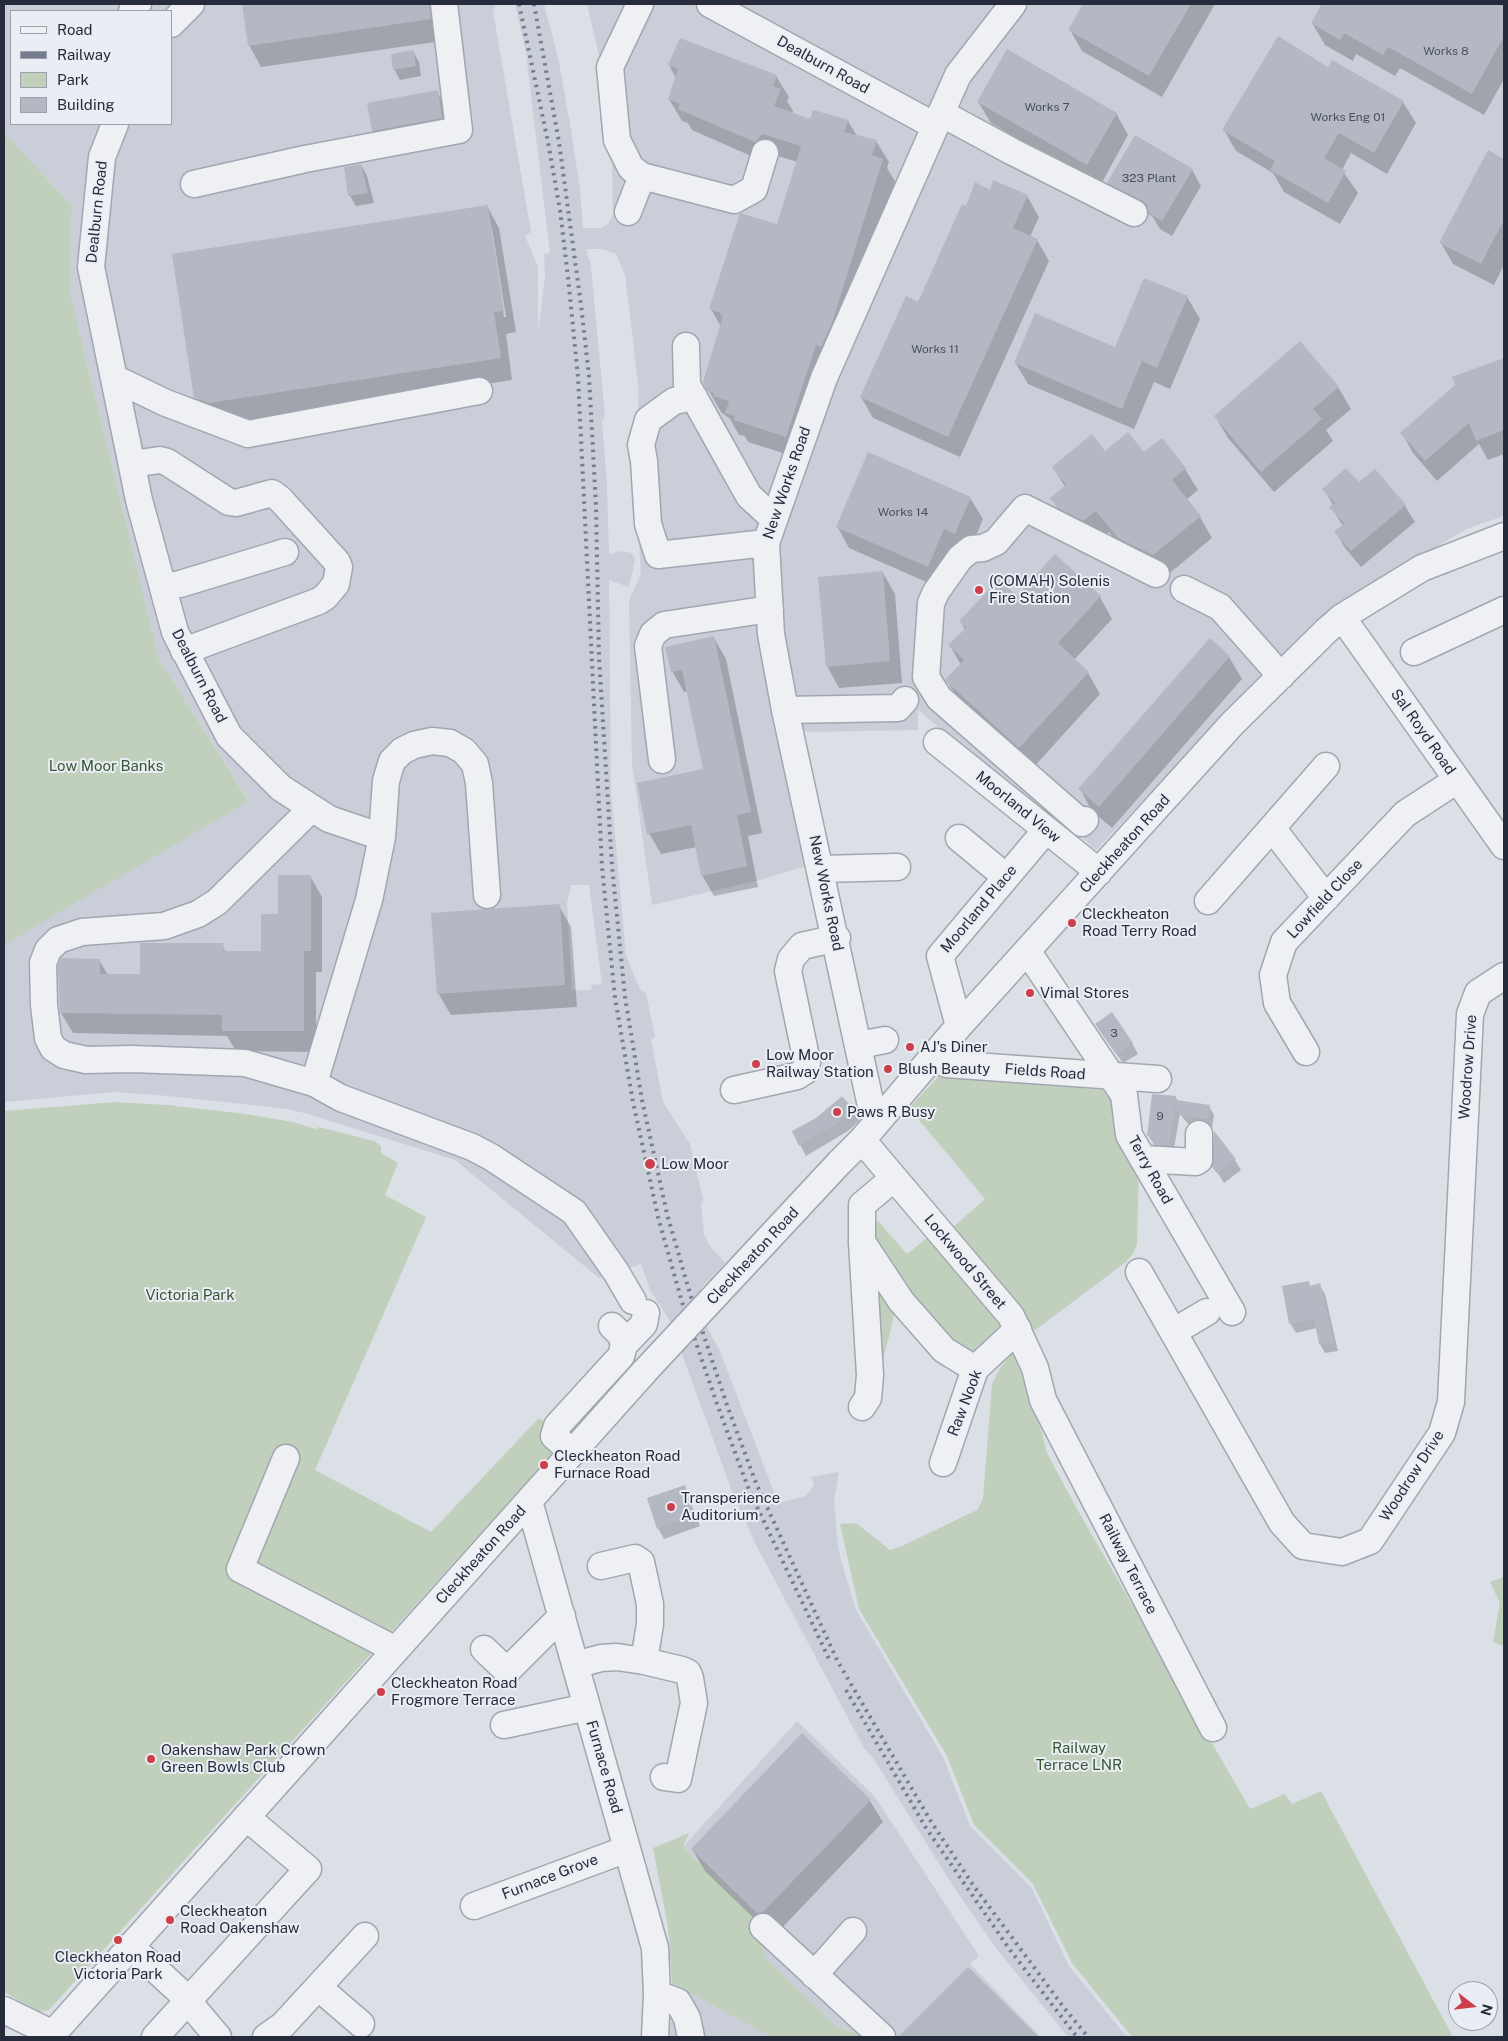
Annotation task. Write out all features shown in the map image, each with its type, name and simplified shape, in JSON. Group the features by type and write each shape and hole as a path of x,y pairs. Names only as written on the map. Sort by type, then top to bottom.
{"street":[{"path":"172,23 191,4"},
{"path":"194,184 305,159 459,130 444,4"},
{"path":"640,4 610,68 617,140 632,168 642,176 734,200 754,189 765,153"},
{"name":"New Works Road","path":"880,1118 871,1106 837,938 786,710 771,634 766,543 824,378 958,75 1013,4"},
{"name":"Dealburn Road","path":"723,7 938,120 1011,152 1134,213"},
{"name":"Dealburn Road","path":"115,125 102,157 91,268 132,464 175,632 229,736 281,788 329,819 382,837"},
{"path":"628,212 642,176"},
{"path":"686,346 687,385 749,496 774,519"},
{"path":"114,378 182,410 248,434 479,391"},
{"path":"694,397 674,401 648,420 641,445 648,524 658,555 766,543"},
{"path":"132,464 155,460 167,462 229,502 236,503 272,493 280,499 337,562 339,567 336,584 325,598 184,651"},
{"path":"1085,820 1082,823 939,698 926,677 931,604 936,592 960,558 971,549 983,548 996,542 1025,508 1156,574"},
{"name":"Cleckheaton Road","path":"52,2036 130,1946 572,1452 645,1371 862,1140 959,1026 1028,952 1232,724 1342,618 1422,568 1504,536"},
{"path":"162,587 180,584 285,552"},
{"path":"1184,588 1220,607 1281,676"},
{"path":"662,760 648,646 652,634 664,625 770,609"},
{"path":"1414,652 1504,610"},
{"name":"Sal Royd Road","path":"1342,618 1504,846"},
{"path":"786,710 898,708 905,700"},
{"path":"314,1083 369,900 382,837 386,781 392,762 402,751 414,745 432,741 450,743 464,751 475,764 487,895"},
{"name":"Moorland View","path":"937,742 1099,872"},
{"path":"1208,901 1326,766"},
{"name":"Lowfield Close","path":"1306,1052 1277,1003 1273,975 1284,942 1405,814 1457,780"},
{"path":"311,809 217,902 198,914 164,926 82,932 58,940 48,950 43,963 44,1005 48,1038 53,1048 64,1055 86,1060 131,1058 245,1063 314,1083 341,1098 472,1146 574,1212 640,1307 644,1324 618,1335 621,1356 557,1426 554,1436 572,1452"},
{"path":"1272,828 1326,898"},
{"name":"Moorland Place","path":"959,1026 940,956 1046,830"},
{"path":"959,838 1006,877"},
{"path":"821,869 897,867"},
{"path":"734,1090 798,1076 805,1071 807,1062 788,971 791,959 802,946 837,938"},
{"name":"Terry Road","path":"1028,952 1124,1095 1128,1135 1143,1160 1219,1312 1173,1332"},
{"name":"Woodrow Drive","path":"1139,1272 1282,1523 1303,1546 1342,1552 1370,1541 1442,1433 1451,1402 1470,1014 1478,993 1504,976"},
{"path":"858,1046 885,1040"},
{"name":"Fields Road","path":"935,1056 946,1064 1158,1079"},
{"path":"1143,1160 1196,1162 1199,1160 1198,1134"},
{"name":"Lockwood Street","path":"862,1140 1011,1316 1035,1368 1043,1400"},
{"path":"862,1407 868,1398 870,1375 862,1242 862,1205 894,1178"},
{"path":"862,1242 901,1301 944,1350 975,1368"},
{"name":"Raw Nook","path":"942,1463 975,1368 1018,1329"},
{"name":"Railway Terrace","path":"1043,1400 1213,1728"},
{"path":"286,1458 240,1569 396,1650"},
{"name":"Furnace Road","path":"529,1501 655,1948 658,1994 655,2037"},
{"path":"602,1566 636,1558 642,1562 650,1604 650,1624 644,1662"},
{"path":"484,1649 507,1671 562,1616"},
{"path":"576,1665 601,1658 617,1657 682,1670 697,1668 694,1703 678,1779 664,1777"},
{"path":"504,1725 588,1707"},
{"path":"154,2037 308,1869 246,1817"},
{"name":"Furnace Grove","path":"474,1906 627,1848"},
{"path":"763,1926 882,2037"},
{"path":"814,1974 853,1931"},
{"path":"266,2037 282,2024 365,1936"},
{"path":"130,1946 187,2000 218,2037"},
{"path":"318,1987 362,2024"},
{"path":"658,1994 678,2002 687,2018 691,2037"},
{"path":"4,2010 52,2036"}],"shaded area":[{"path":"4,4 496,4 493,11 531,232 525,236 538,267 538,331 545,276 544,254 550,253 526,53 515,4 544,4 558,57 570,124 580,189 583,228 600,228 608,224 613,214 612,165 601,64 587,4 1504,4 1504,516 1466,529 1315,621 1096,850 1081,837 1076,844 918,710 918,730 811,732 779,728 816,863 756,881 652,905 632,763 629,600 641,574 634,471 639,391 625,275 616,254 603,249 586,249 591,266 605,417 602,421 607,486 609,555 620,551 632,553 635,560 629,587 609,580 611,791 626,956 640,989 646,993 655,1037 651,1039 663,1102 690,1144 703,1199 701,1205 704,1234 710,1246 725,1263 701,1288 708,1329 720,1351 778,1503 806,1496 814,1485 811,1477 839,1472 834,1501 837,1537 840,1557 856,1610 943,1757 970,1826 1031,1887 1069,1966 1127,2037 1068,2037 996,1948 953,1886 873,1758 864,1748 756,1545 732,1491 670,1321 650,1290 641,1264 599,1278 455,1160 308,1114 288,1109 115,1092 4,1102 4,944 249,800 159,659 70,293 72,206 4,132","holes":["571,885 589,885 602,984 591,985 592,990 572,990 567,903"]},
{"path":"797,1721 875,1797 979,1956 970,1964 1041,2037 862,2037 857,2033 838,2028 766,1958 753,1917 683,1847"},
{"path":"672,1983 771,2037 670,2037"}],"green space":[{"name":"Low Moor Banks","path":"4,132 72,206 70,293 159,659 249,801 4,945"},
{"path":"939,1076 1115,1091 1139,1165 1137,1244 1133,1254 1126,1262 1034,1331 952,1228 985,1199 909,1108"},
{"name":"Victoria Park","path":"115,1102 167,1105 246,1114 293,1122 316,1129 319,1127 374,1141 381,1146 381,1153 398,1163 385,1195 426,1217 315,1470 431,1532 539,1418 550,1428 552,1454 49,2010 39,2012 4,1992 4,1111"},
{"path":"878,1221 907,1254 931,1235 1009,1330 974,1357 957,1348 921,1312 877,1242 873,1229"},
{"path":"877,1283 895,1302 893,1320 882,1364"},
{"name":"Railway Terrace LNR","path":"1019,1344 1047,1453 1077,1509 1250,1809 1285,1794 1292,1804 1321,1791 1448,2028 1448,2031 1453,2037 1132,2037 1072,1963 1033,1884 974,1825 947,1756 859,1609 840,1524 856,1523 890,1550 977,1510 983,1499 992,1384 1000,1368"},
{"path":"1504,1577 1504,1646 1493,1642 1500,1603 1490,1582"},
{"path":"689,1833 683,1847 753,1917 766,1958 838,2028 857,2033 862,2037 771,2037 672,1983 668,1927 653,1848"}],"building":[{"path":"242,4 429,4 431,19 248,46"},
{"path":"1083,4 1191,4 1149,76 1068,30"},
{"path":"1322,4 1504,4 1504,36 1472,94 1388,47 1383,55 1344,33 1340,40 1311,23"},
{"path":"1278,36 1328,67 1332,60 1404,101 1374,153 1339,133 1324,158 1346,171 1328,203 1270,170 1275,161 1222,130"},
{"path":"680,38 777,75 773,86 781,89 774,106 810,119 813,110 849,120 844,132 877,140 872,155 883,159 832,323 821,347 816,345 786,437 734,420 735,416 725,413 729,401 713,396 714,393 707,391 703,382 723,316 720,315 721,313 709,309 740,213 777,224 801,146 762,134 755,142 678,109 680,104 668,99 678,69 668,65"},
{"path":"1007,49 1117,113 1087,165 977,102"},
{"path":"414,50 416,66 393,70 391,54"},
{"path":"438,90 442,118 372,131 367,103"},
{"path":"1135,135 1193,169 1162,221 1149,213 1147,205 1141,200 1107,183"},
{"path":"1488,150 1504,159 1504,220 1481,264 1439,243"},
{"path":"361,164 368,193 348,196 344,167"},
{"path":"993,180 1028,195 1013,228 1038,239 948,437 860,397 906,296 918,302 962,204 966,206 975,182 990,190"},
{"path":"488,205 504,311 494,312 501,358 209,403 194,398 172,254"},
{"path":"1144,278 1188,296 1157,368 1142,361 1122,409 1014,363 1035,313 1115,347"},
{"path":"1300,341 1339,387 1313,409 1322,419 1261,472 1214,416"},
{"path":"1504,358 1504,430 1476,441 1469,423 1425,461 1400,433 1455,385 1452,377"},
{"path":"1128,432 1144,452 1162,438 1186,468 1172,480 1201,516 1153,555 1118,538 1096,511 1083,521 1058,508 1050,498 1066,485 1052,467 1092,434 1105,451"},
{"path":"868,452 971,497 955,534 944,529 928,567 836,527"},
{"path":"1346,468 1359,482 1375,469 1406,505 1351,551 1334,532 1344,523 1329,507 1335,503 1322,489"},
{"path":"1055,554 1101,596 1058,643 1089,672 1019,748 945,680 964,660 948,645 966,628 959,621 999,579 1017,596"},
{"path":"883,571 890,661 826,667 818,577"},
{"path":"714,636 751,812 737,815 747,866 701,876 691,825 647,834 637,783 703,769 682,670 671,672 665,647"},
{"path":"1210,638 1230,656 1099,807 1078,789"},
{"path":"278,875 311,875 311,951 304,951 304,1031 222,1031 222,1015 60,1013 58,966 61,958 100,959 100,974 140,974 140,943 223,943 224,951 261,951 261,914 278,914"},
{"path":"560,904 565,985 437,994 431,913"},
{"path":"1112,1012 1133,1043 1116,1054 1095,1024"},
{"path":"1152,1094 1176,1096 1176,1100 1210,1105 1208,1119 1182,1116 1175,1107 1169,1145 1153,1145 1154,1137 1147,1136"},
{"path":"842,1096 854,1110 842,1120 799,1146 792,1131 816,1118"},
{"path":"1214,1131 1236,1159 1217,1173 1212,1167"},
{"path":"1309,1281 1310,1286 1320,1283 1334,1342 1319,1344 1314,1319 1289,1324 1282,1286"},
{"name":"Transperience Auditorium","path":"685,1485 695,1515 657,1529 647,1498"},
{"path":"802,1733 871,1800 763,1912 757,1913 691,1849"},
{"path":"968,1967 1039,2037 898,2037"}],"railway":[{"path":"519,4 548,142 560,210 568,277 578,377 602,867 615,998 633,1102 658,1217 682,1302 717,1404 749,1490 830,1661"},
{"path":"534,4 559,142 589,376 596,506 599,658 612,866 625,997 642,1100 667,1214 691,1297 727,1405 756,1483 837,1660 930,1820 973,1885 1088,2037"},
{"path":"846,1690 926,1828 1010,1950 1077,2037"}],"place":[{"name":"(COMAH) Solenis Fire Station","path":"979,590"},
{"name":"Cleckheaton Road Terry Road","path":"1072,923"},
{"name":"Vimal Stores","path":"1030,993"},
{"name":"AJ's Diner","path":"910,1047"},
{"name":"Low Moor Railway Station","path":"756,1064"},
{"name":"Blush Beauty","path":"888,1069"},
{"name":"Paws R Busy","path":"837,1112"},
{"name":"Low Moor","path":"650,1164"},
{"name":"Cleckheaton Road Furnace Road","path":"544,1465"},
{"name":"Transperience Auditorium","path":"671,1507"},
{"name":"Cleckheaton Road Frogmore Terrace","path":"381,1692"},
{"name":"Oakenshaw Park Crown Green Bowls Club","path":"151,1759"},
{"name":"Cleckheaton Road Oakenshaw","path":"170,1920"},
{"name":"Cleckheaton Road Victoria Park","path":"118,1940"}]}
